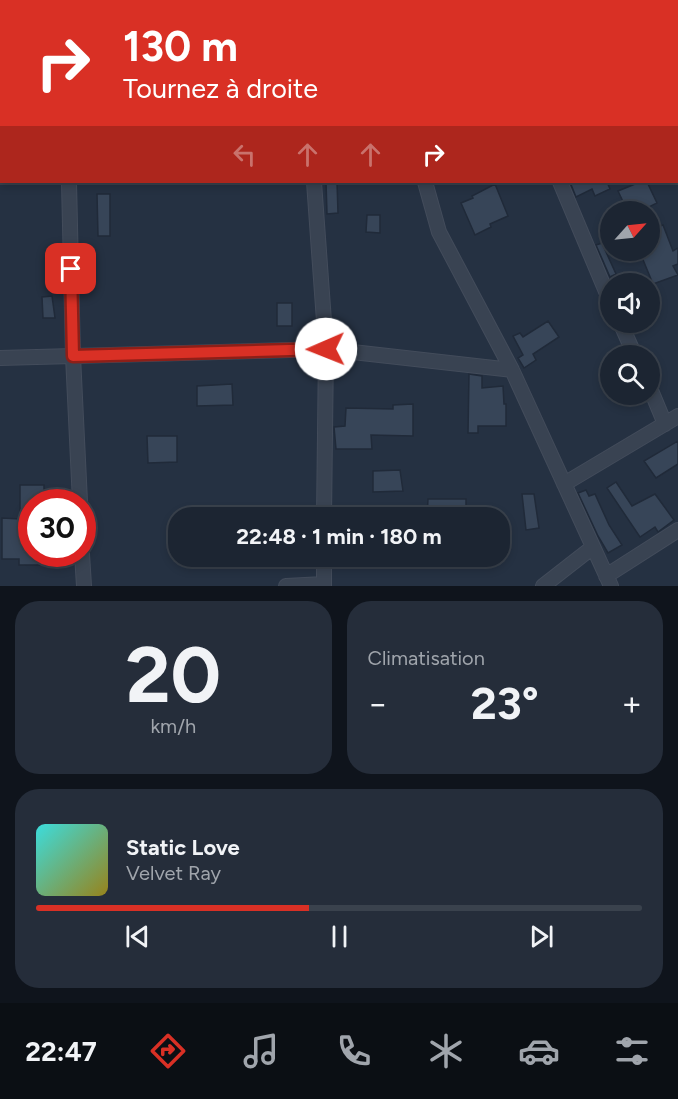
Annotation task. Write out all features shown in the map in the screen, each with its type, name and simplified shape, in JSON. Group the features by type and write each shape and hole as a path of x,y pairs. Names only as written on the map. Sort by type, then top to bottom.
{"street":[{"path":"69,183 73,356 79,489"},
{"path":"314,183 326,349 324,507"},
{"path":"425,183 439,232 512,370 608,581 678,530"},
{"path":"560,183 600,277"},
{"path":"0,358 326,349 512,370"},
{"path":"657,405 665,424"},
{"path":"564,484 678,416"},
{"path":"543,586 593,547"},
{"path":"83,567 84,586"},
{"path":"286,586 324,585 324,567"}],"building":[{"path":"326,183 337,183 338,213 327,214"},
{"path":"570,183 607,183 610,189 595,196 592,189 576,197"},
{"path":"638,183 647,183 656,201 623,201 618,191"},
{"path":"495,184 508,216 490,224 491,227 475,235 461,203"},
{"path":"97,194 110,194 110,236 98,236"},
{"path":"367,215 380,215 380,233 366,232"},
{"path":"663,225 673,251 678,248 678,264 673,266 678,275 660,281 660,273 648,273 644,261 660,261 660,226"},
{"path":"603,261 610,261 616,273 608,273"},
{"path":"52,296 55,318 43,318 42,297"},
{"path":"277,303 292,303 292,326 277,326"},
{"path":"548,321 559,337 533,354 536,360 524,368 518,358 523,355 513,336 520,333 523,337"},
{"path":"469,374 482,376 482,388 503,386 506,426 478,426 478,433 468,433"},
{"path":"232,384 233,405 197,406 197,386"},
{"path":"413,404 413,436 371,435 372,449 336,449 334,427 345,426 346,408 393,409 393,405"},
{"path":"147,436 177,436 177,462 148,463"},
{"path":"678,441 678,464 656,478 644,461"},
{"path":"400,470 403,491 373,492 373,471"},
{"path":"616,482 632,506 655,494 674,520 658,532 655,527 640,537 607,488"},
{"path":"20,485 44,485 44,489 20,489"},
{"path":"586,490 589,496 595,494 609,525 622,545 608,553 578,493"},
{"path":"522,494 534,494 539,528 526,530"},
{"path":"428,499 466,499 466,507 428,507"},
{"path":"2,518 18,519 18,559 2,559"}],"route":[{"path":"71,269 73,356 326,349"}]}
